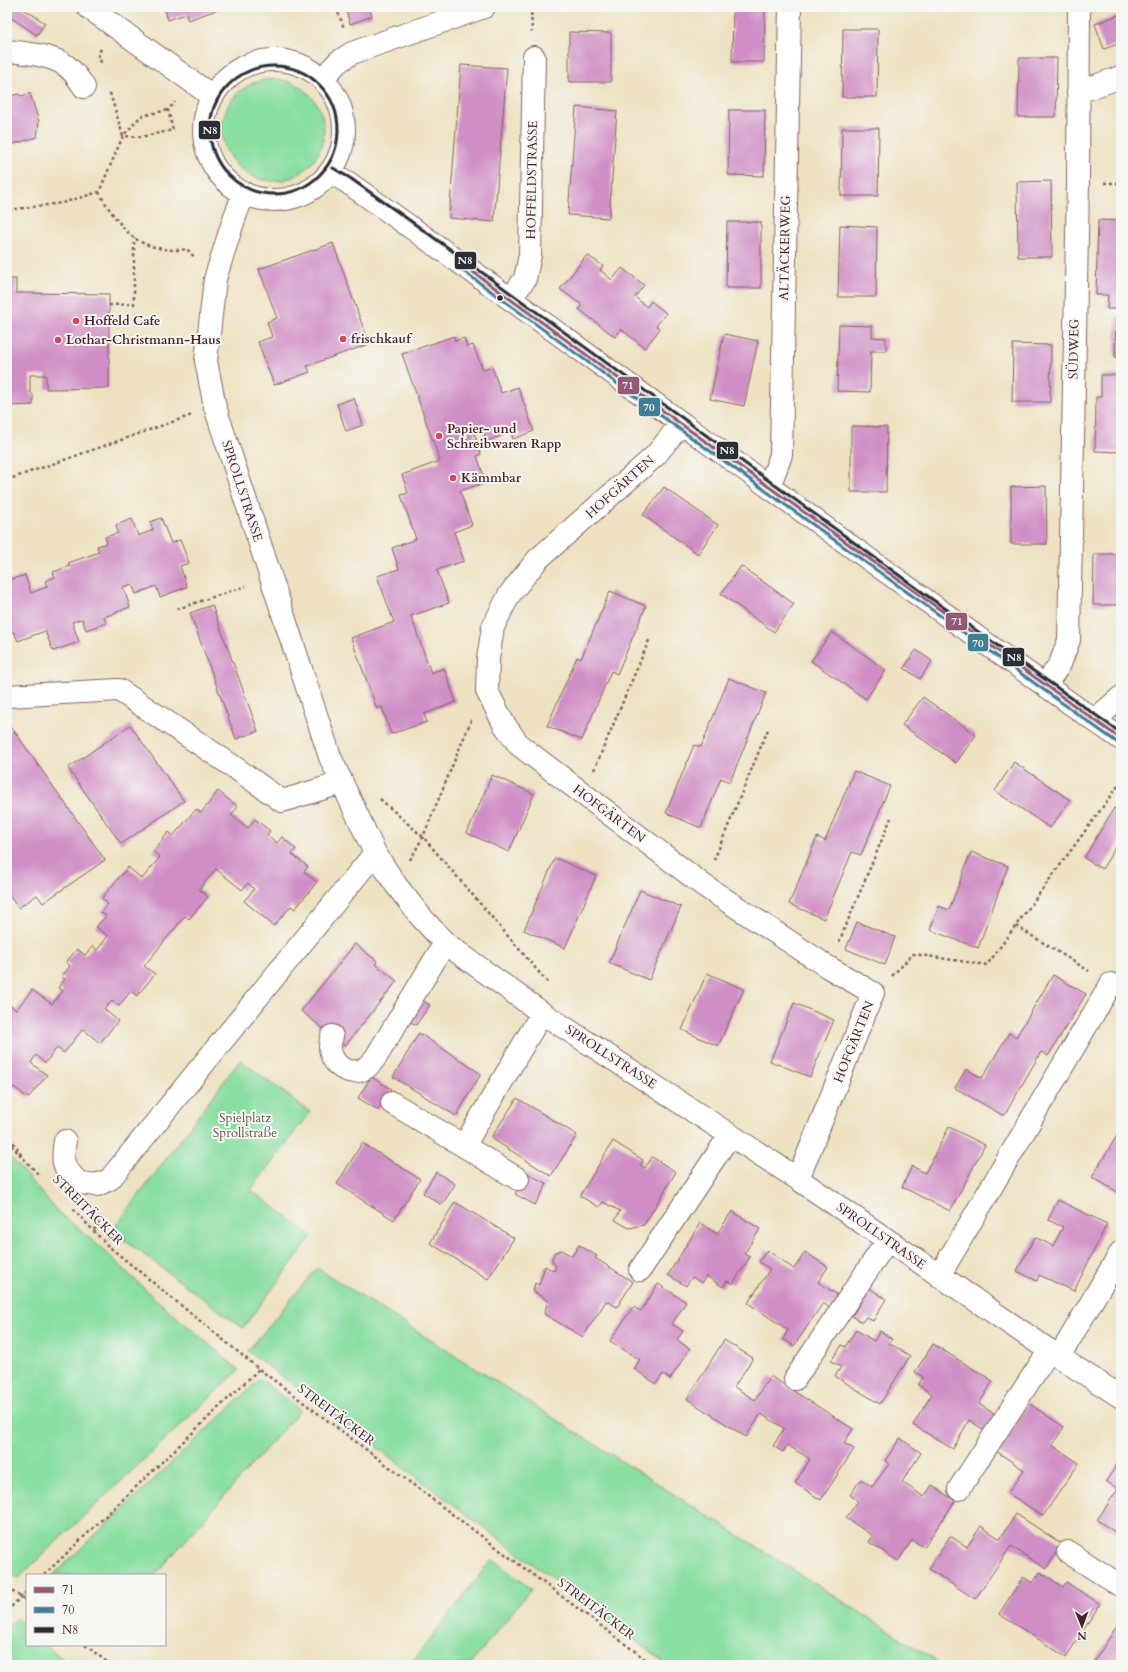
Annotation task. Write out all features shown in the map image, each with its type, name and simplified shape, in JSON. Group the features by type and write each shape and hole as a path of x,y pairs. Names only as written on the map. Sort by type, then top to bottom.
{"street":[{"path":"88,7 212,96"},
{"path":"322,79 338,62 352,53 484,7"},
{"name":"ALTÄCKERWEG","path":"769,487 781,454 790,7"},
{"name":"SÜDWEG","path":"1045,685 1060,664 1069,640 1079,7"},
{"path":"7,51 34,54 61,62 74,73 84,87"},
{"name":"HOFFELDSTRASSE","path":"511,298 525,279 530,255 534,57"},
{"path":"276,60 301,65 322,79 337,100 344,124 342,149 330,172 312,189 290,198 267,200 244,193 225,180 211,162 204,140 205,117 212,96 229,76 250,64 276,60"},
{"path":"1078,92 1121,77"},
{"path":"330,172 353,186 511,298 681,424 1121,739"},
{"name":"SPROLLSTRASSE","path":"244,193 215,279 206,361 215,407 328,749 341,783 375,853 404,896 445,943 542,1013 798,1179 1054,1354 1121,1397"},
{"name":"HOFGÄRTEN","path":"681,424 655,456 538,559 510,595 493,627 488,659 487,691 504,724 519,745 703,885 828,967 873,994 798,1179"},
{"path":"7,696 119,690 234,767 282,802 341,783"},
{"path":"1094,720 1121,697"},
{"path":"66,1141 63,1157 65,1169 79,1183 97,1185 110,1179 375,853"},
{"path":"332,1036 329,1044 329,1051 333,1060 340,1067 351,1070 361,1070 369,1066 376,1057 445,943"},
{"name":"SPROLLSTRASSE","path":"939,1276 1110,984"},
{"path":"464,1146 542,1013"},
{"path":"392,1103 518,1179"},
{"path":"640,1270 730,1135"},
{"path":"795,1379 887,1241"},
{"path":"959,1489 1054,1354 1121,1252"},
{"path":"1068,1552 1121,1586"}],"path":[{"path":"7,216 8,209 62,204 99,192 123,136 141,116 168,110"},
{"path":"123,136 141,138 173,130"},
{"path":"99,192 107,208 134,238 166,250 179,251"},
{"path":"109,304 134,304 134,238"},
{"path":"7,480 215,407"},
{"path":"177,609 250,585"},
{"path":"584,795 650,638"},
{"path":"423,837 478,705 487,691"},
{"path":"703,885 769,727"},
{"path":"873,994 914,954 987,965 1121,782"},
{"path":"377,797 423,837 550,985"},
{"path":"828,967 892,818"},
{"path":"1016,926 1110,984"},
{"path":"7,1132 25,1160"},
{"path":"7,1141 25,1160"},
{"name":"STREITÄCKER","path":"25,1160 41,1176"},
{"name":"STREITÄCKER","path":"73,1208 107,1245 259,1369 653,1665"},
{"path":"94,1230 104,1216"},
{"path":"45,1574 259,1369"},
{"path":"7,1588 26,1600"},
{"path":"7,1611 26,1592"},
{"path":"86,1646 111,1665"}],"green space":[{"path":"273,79 293,83 301,87 309,94 316,102 320,110 324,130 320,150 316,158 309,166 301,173 293,177 273,181 253,177 245,173 237,166 230,158 226,150 222,130 226,110 230,102 237,94 245,87 253,83"},
{"name":"Spielplatz Sprollstraße","path":"240,1060 310,1112 251,1190 312,1236 243,1328 112,1231"},
{"path":"7,1153 57,1211 106,1252 152,1296 239,1370 18,1578 7,1572"},
{"path":"317,1268 943,1665 668,1665 248,1351"},
{"path":"260,1379 300,1410 156,1574 54,1574"},
{"path":"492,1559 531,1589 470,1665 410,1665"},
{"path":"16,1618 26,1627 26,1646 47,1646 70,1665 7,1665 7,1628"}],"building":[{"path":"7,7 21,7 45,23 37,35 10,17 7,21"},
{"path":"164,7 225,7 188,20 186,14 168,20"},
{"path":"345,7 369,7 372,16 350,24"},
{"path":"733,7 765,7 764,62 732,62"},
{"path":"1121,14 1121,43 1104,49 1095,24"},
{"path":"843,29 878,29 877,97 842,97"},
{"path":"569,32 611,33 611,82 569,82"},
{"path":"1019,58 1057,58 1056,117 1018,117"},
{"path":"461,65 507,68 494,222 449,218"},
{"path":"30,93 39,122 37,137 7,146 8,97 18,94 22,96"},
{"path":"576,107 617,111 609,218 568,215"},
{"path":"729,110 765,110 764,176 728,175"},
{"path":"842,128 879,128 878,196 841,196"},
{"path":"1051,181 1052,257 1018,257 1017,182"},
{"path":"1098,220 1121,221 1121,309 1107,309 1108,295 1096,295"},
{"path":"727,222 761,222 761,288 726,288"},
{"path":"840,225 877,227 876,297 838,297"},
{"path":"333,243 369,344 307,366 310,372 274,385 258,342 272,337 267,322 277,318 259,269"},
{"path":"587,255 603,266 600,270 612,280 622,268 644,285 635,297 647,307 651,301 666,313 656,326 660,329 645,348 621,329 615,337 579,309 582,305 560,289"},
{"name":"Lothar-Christmann-Haus","path":"7,279 16,279 16,293 109,294 109,388 46,389 46,375 30,375 30,392 33,395 33,405 7,406"},
{"path":"1116,317 1121,317 1121,357 1115,357"},
{"path":"839,325 872,326 872,337 886,338 886,351 871,351 870,392 837,391"},
{"path":"724,334 758,341 744,406 710,399"},
{"path":"454,336 455,341 464,338 467,347 473,345 483,370 492,367 501,393 518,387 534,431 513,439 511,432 487,441 483,430 474,433 481,454 477,456 486,482 460,491 472,525 454,532 464,561 437,570 449,603 411,616 431,673 444,668 456,702 424,714 427,722 391,734 382,707 377,709 351,638 394,622 377,576 399,569 392,548 416,539 401,495 408,493 402,475 440,461 402,354"},
{"path":"1013,344 1051,345 1050,402 1012,402"},
{"path":"1101,375 1121,375 1121,452 1095,451 1096,397 1101,397"},
{"path":"354,398 363,425 346,431 337,404"},
{"path":"851,426 887,427 886,492 851,492"},
{"path":"1046,486 1047,544 1011,544 1011,487"},
{"path":"664,487 718,525 698,554 643,515"},
{"path":"161,518 171,543 180,540 189,563 180,566 187,587 160,597 156,586 136,594 132,584 123,587 130,607 104,617 106,623 86,630 82,619 72,622 79,642 53,651 45,631 18,641 14,632 7,635 7,573 10,580 25,575 31,593 47,587 45,581 55,577 53,572 70,566 68,563 99,552 97,546 107,543 105,537 118,533 116,525 132,519 138,536 153,530 150,522"},
{"path":"1094,554 1121,554 1121,605 1093,605"},
{"path":"741,566 794,604 774,632 721,594"},
{"path":"610,591 646,606 617,674 611,671 582,740 547,726 577,657 581,659"},
{"path":"212,605 258,731 236,739 190,613"},
{"path":"832,632 886,670 866,699 811,661"},
{"path":"916,650 932,661 920,679 904,668"},
{"path":"729,678 766,693 730,782 721,778 701,828 666,813 694,745 701,747"},
{"path":"923,697 976,735 956,763 902,725"},
{"path":"130,725 184,801 121,844 68,768"},
{"path":"12,728 105,860 43,903 37,895 18,908 7,892 7,731"},
{"path":"1014,762 1070,800 1050,828 995,791"},
{"path":"854,771 890,786 861,855 852,852 824,919 789,904 817,837 825,841"},
{"path":"492,775 534,794 509,852 467,833"},
{"path":"218,791 238,807 231,815 248,828 255,819 270,831 267,835 277,843 282,837 296,849 292,854 308,867 304,872 317,882 295,909 291,906 274,926 244,901 254,889 248,883 242,890 216,869 199,889 208,897 189,919 185,916 144,966 155,974 137,996 131,991 119,1006 112,1001 104,1009 118,1021 100,1043 83,1029 64,1053 57,1048 45,1063 36,1055 31,1063 47,1075 28,1098 14,1087 7,1096 7,1003 16,1010 32,990 52,1004 63,991 58,988 65,979 61,977 70,966 66,962 77,949 85,955 93,946 97,950 108,936 96,927 106,916 101,912 108,904 102,898 128,867 142,879 160,857 153,851 169,832 173,836 196,809 201,813"},
{"path":"1114,808 1121,812 1121,839 1102,869 1084,858"},
{"path":"971,852 1008,866 978,948 930,930 939,906 949,910"},
{"path":"555,858 596,876 565,948 524,930"},
{"path":"640,890 681,907 649,980 609,963"},
{"path":"857,922 895,937 885,965 846,949"},
{"path":"355,944 377,961 375,964 397,981 345,1046 301,1011"},
{"path":"707,973 744,989 718,1046 682,1030"},
{"path":"1053,975 1086,994 1048,1056 1041,1052 1004,1116 955,1088 966,1069 982,1078 1009,1033 1016,1037"},
{"path":"420,999 430,1005 416,1025 406,1019"},
{"path":"794,1003 834,1020 810,1077 770,1061"},
{"path":"419,1033 481,1074 456,1116 393,1077"},
{"path":"371,1077 391,1089 378,1110 358,1098"},
{"path":"517,1098 577,1135 551,1176 491,1138"},
{"path":"949,1127 985,1145 950,1211 902,1187 912,1166 925,1173"},
{"path":"1121,1129 1121,1194 1092,1177"},
{"path":"613,1141 643,1160 640,1165 645,1168 652,1157 676,1172 644,1225 629,1228 615,1220 620,1211 603,1202 599,1207 580,1196"},
{"path":"362,1143 420,1179 394,1220 337,1184"},
{"path":"436,1172 455,1184 442,1205 423,1193"},
{"path":"527,1173 547,1184 535,1205 515,1194"},
{"path":"1058,1200 1107,1224 1074,1291 1039,1275 1037,1281 1017,1271 1035,1237 1053,1246 1063,1227 1048,1220"},
{"path":"455,1202 514,1238 488,1279 430,1243"},
{"path":"732,1211 760,1229 744,1254 750,1257 733,1284 727,1281 723,1287 706,1276 702,1283 692,1277 686,1286 668,1275 700,1223 717,1234"},
{"path":"579,1245 597,1256 595,1258 633,1282 617,1307 606,1301 583,1337 544,1314 548,1301 533,1291 535,1283 539,1285 545,1266 554,1271 556,1266 552,1261 552,1258 555,1252 561,1250 572,1256"},
{"path":"767,1250 794,1269 805,1252 828,1267 818,1282 841,1297 833,1310 823,1303 794,1346 783,1339 788,1330 748,1303 770,1269 759,1262"},
{"path":"658,1284 686,1302 672,1324 683,1331 677,1340 690,1349 670,1379 663,1374 656,1384 634,1369 640,1360 610,1341 633,1307 641,1311"},
{"path":"869,1288 886,1299 873,1321 866,1317 862,1322 852,1316"},
{"path":"856,1330 874,1341 880,1331 892,1339 889,1343 910,1356 880,1404 835,1376 841,1367 831,1361 842,1345 845,1347"},
{"path":"724,1340 753,1358 734,1387 755,1400 770,1376 853,1429 844,1443 854,1449 821,1500 795,1483 810,1459 787,1445 783,1452 773,1446 784,1428 761,1414 746,1437 687,1399"},
{"path":"933,1344 993,1381 979,1404 998,1416 987,1432 969,1420 953,1449 913,1425 932,1394 918,1385 923,1377 915,1372"},
{"path":"1028,1403 1064,1427 1052,1445 1079,1463 1043,1516 1008,1493 1024,1470 996,1451"},
{"path":"900,1438 921,1453 902,1482 924,1497 932,1485 955,1501 924,1547 912,1540 898,1561 869,1542 873,1536 846,1518 858,1501 850,1495 861,1479 872,1487 889,1464 885,1461"},
{"path":"1118,1463 1121,1466 1121,1536 1097,1520 1118,1489 1106,1481"},
{"path":"1016,1514 1062,1544 1046,1569 1011,1546 975,1599 929,1569 950,1536 967,1547 981,1526 1000,1539"},
{"path":"1040,1572 1063,1587 1066,1582 1100,1604 1066,1657 999,1614 1023,1577 1033,1583"},
{"path":"1118,1624 1121,1625 1121,1665 1092,1665"}],"transit line":[{"name":"N8","path":"268,66 280,66 299,70 320,84 334,105 338,130 334,155 320,176 299,190 280,194 268,194 249,190 228,176 214,155 210,136 210,124 214,105 228,84 249,70 268,66"},
{"name":"N8","path":"333,168 350,178 447,247 929,597 1121,733"},
{"name":"71","path":"465,266 681,424 1121,739"},
{"name":"70","path":"462,270 678,428 1118,743"}],"place":[{"name":"Hoffeld Cafe","path":"76,321"},
{"name":"frischkauf","path":"343,339"},
{"name":"Lothar-Christmann-Haus","path":"58,340"},
{"name":"Papier- und Schreibwaren Rapp","path":"439,436"},
{"name":"Kämmbar","path":"453,478"}]}
